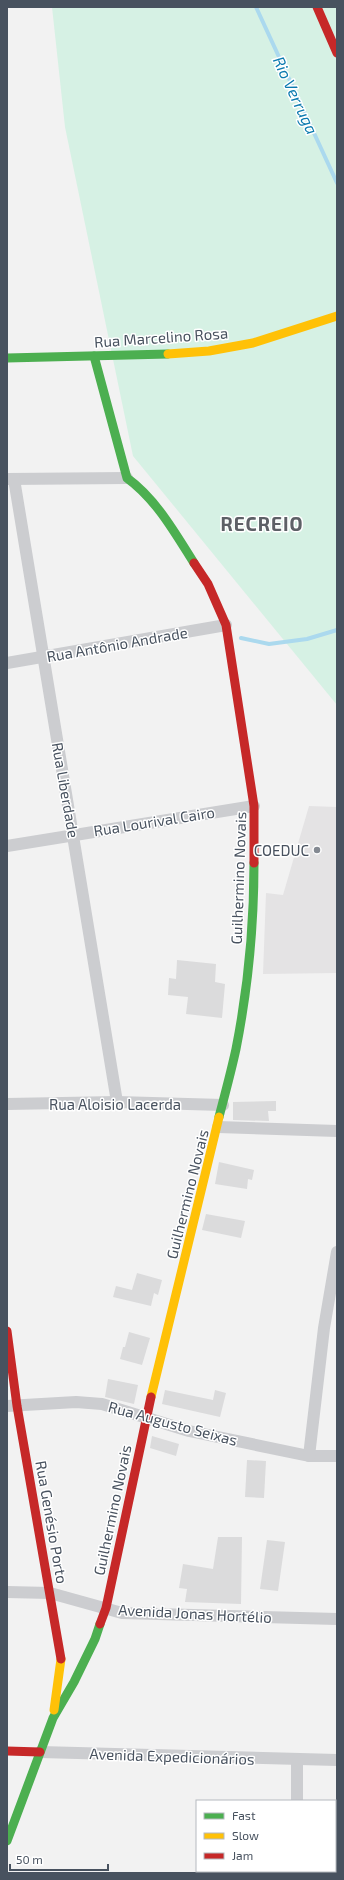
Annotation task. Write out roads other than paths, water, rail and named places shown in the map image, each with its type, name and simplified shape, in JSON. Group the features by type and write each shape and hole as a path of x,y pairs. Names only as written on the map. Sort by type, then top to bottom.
{"street":[{"path":"317,7 337,53"},
{"name":"Rua Marcelino Rosa","path":"7,358 144,356 209,351 253,343 337,316"},
{"path":"10,479 127,478 94,356"},
{"name":"Guilhermino Novais","path":"7,1841 53,1718 74,1682 95,1638 106,1608 146,1417 218,1127 236,1048 245,996 254,897 254,806 226,625 208,584 166,520 141,488 127,478"},
{"name":"Rua Liberdade","path":"10,479 43,656 117,1102"},
{"name":"Rua Antônio Andrade","path":"7,663 226,625"},
{"name":"Rua Lourival Cairo","path":"7,846 73,834 254,806"},
{"name":"Rua Aloisio Lacerda","path":"7,1104 117,1102 222,1105"},
{"path":"218,1127 337,1131"},
{"path":"309,1456 324,1328 337,1252"},
{"path":"324,1328 337,1327"},
{"name":"Rua Genésio Porto","path":"7,1331 12,1406 61,1655 53,1718"},
{"name":"Rua Augusto Seixas","path":"12,1406 76,1402 102,1404 189,1431 309,1456 337,1456"},
{"name":"Avenida Jonas Hortélio","path":"7,1592 50,1593 122,1612 337,1619"},
{"name":"Avenida Expedicionários","path":"7,1751 337,1760"},
{"path":"297,1759 297,1800"}],"waterway":[{"name":"Rio Verruga","path":"256,7 337,183"},
{"path":"241,638 269,644 307,639 337,630"}],"place":[{"name":"COEDUC","path":"317,850"}],"district":[{"name":"RECREIO","path":"262,523"}]}
